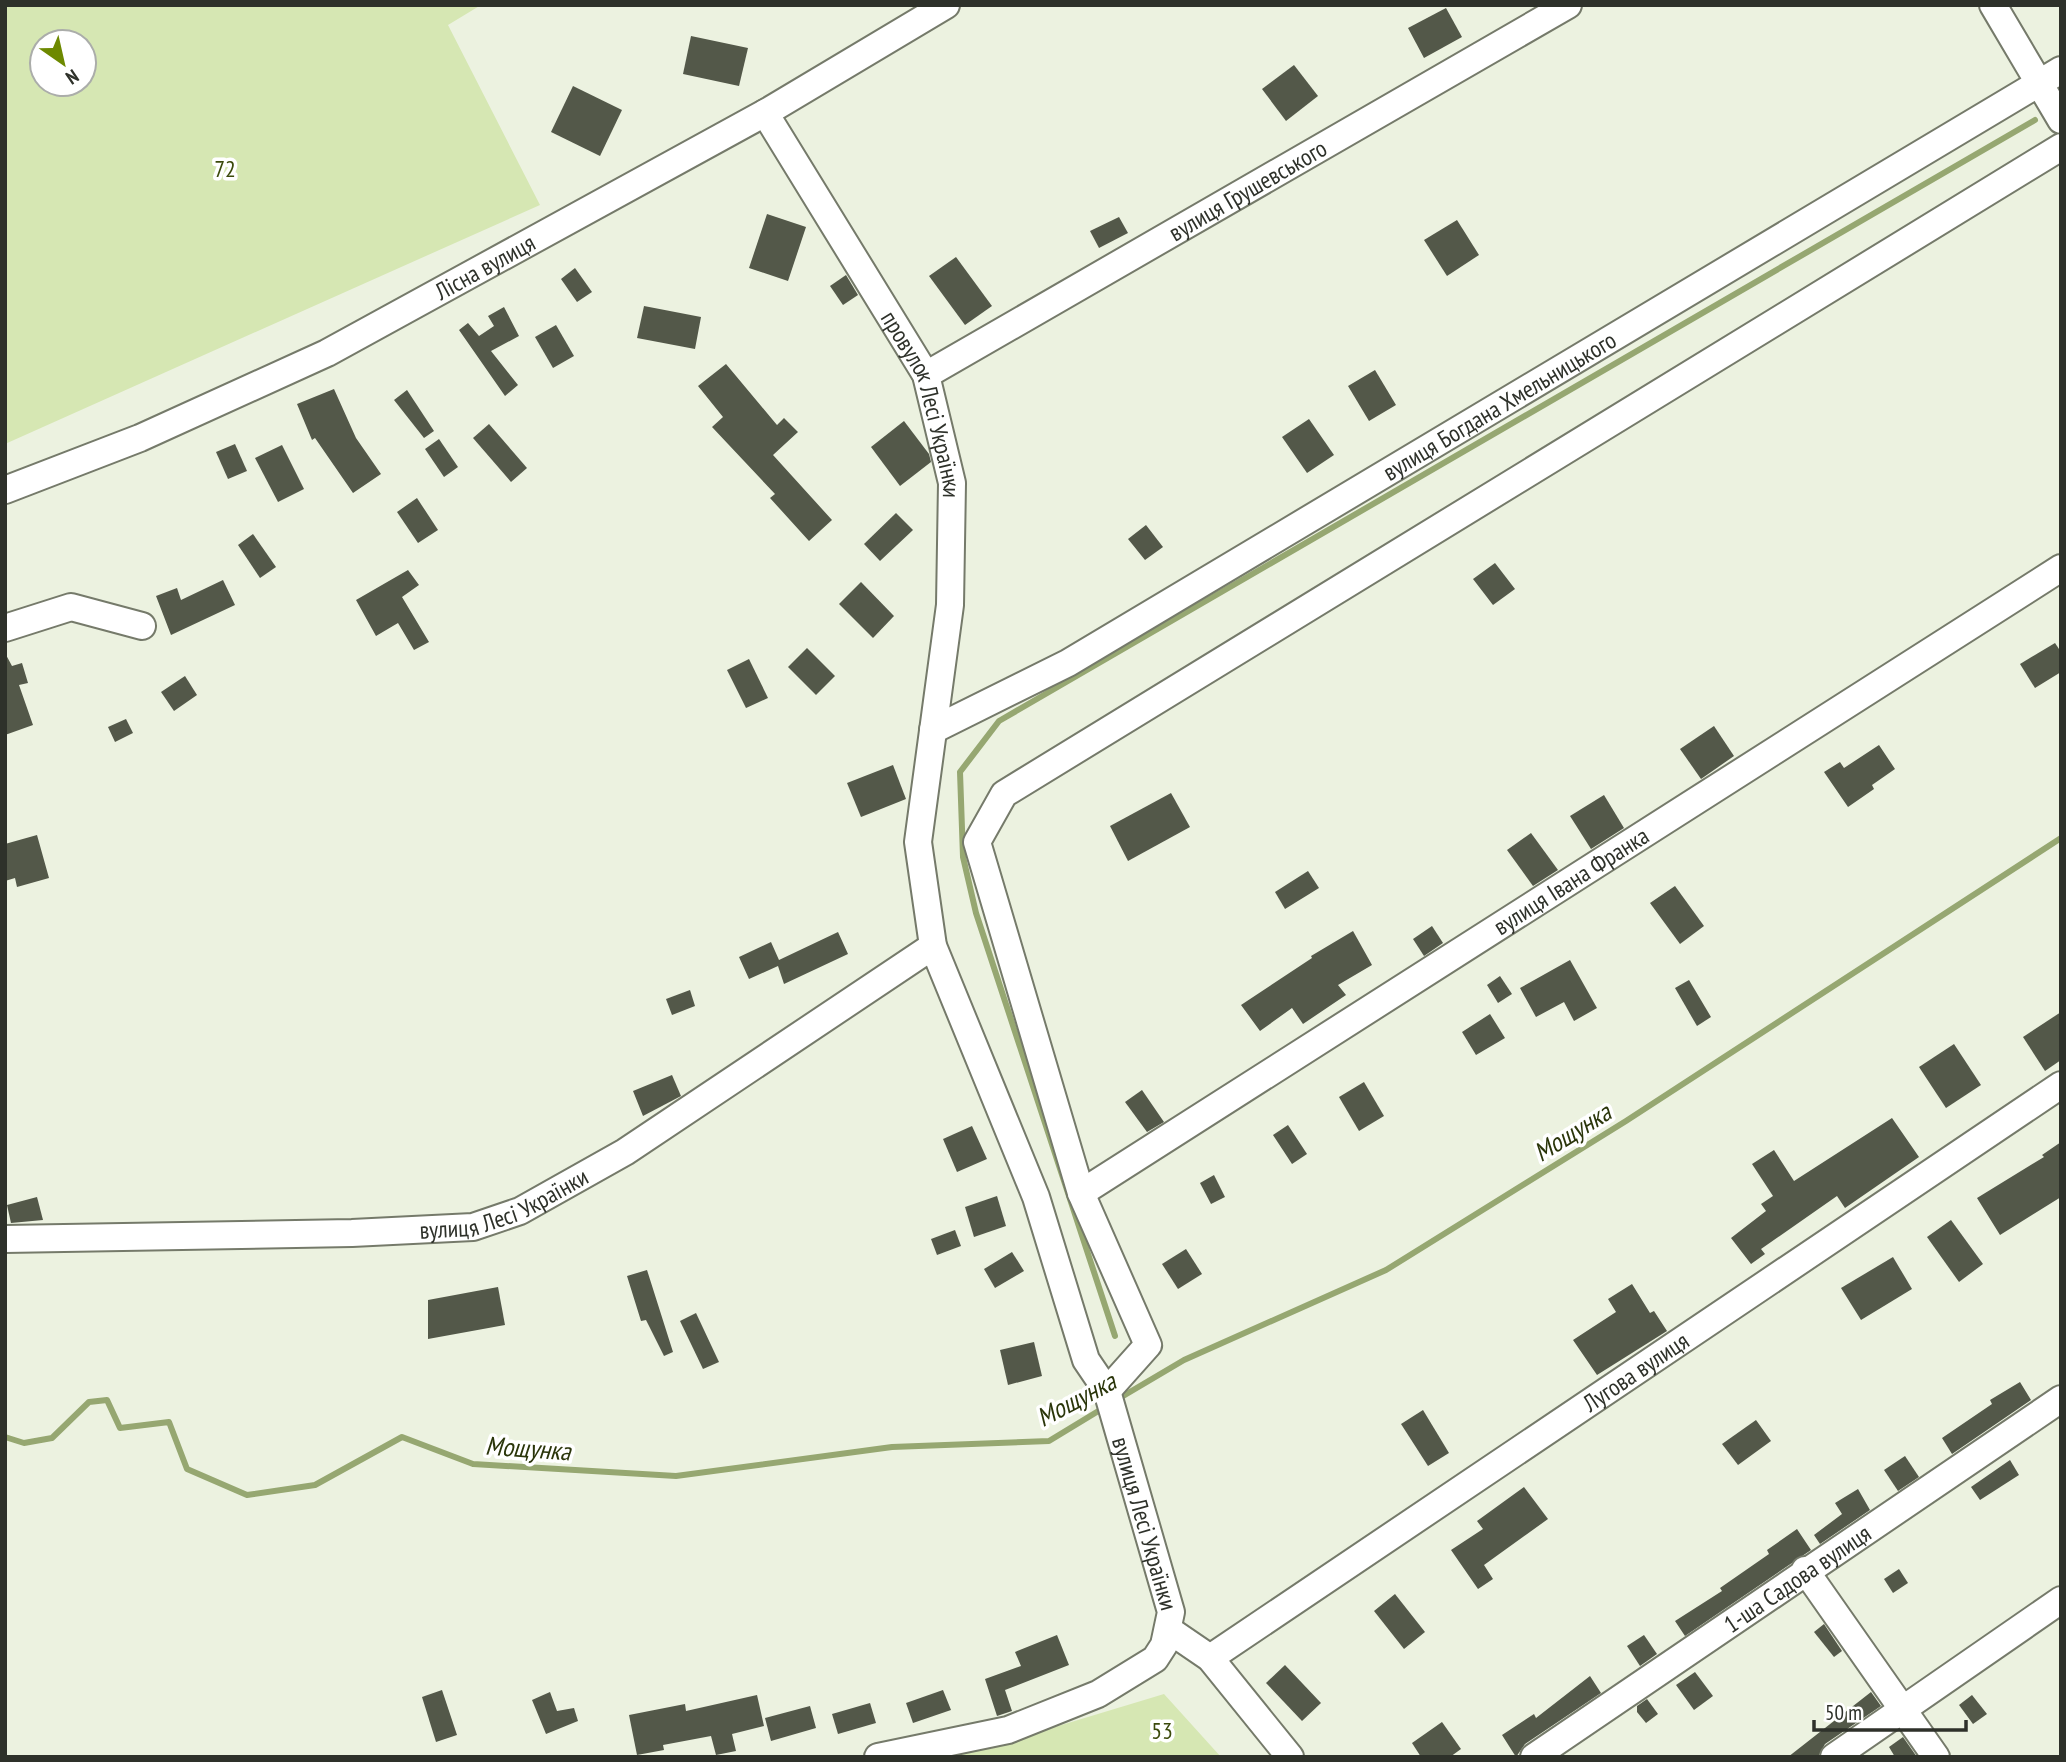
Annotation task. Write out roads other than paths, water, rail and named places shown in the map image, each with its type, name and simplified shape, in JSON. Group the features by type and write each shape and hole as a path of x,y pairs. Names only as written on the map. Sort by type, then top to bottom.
{"street":[{"name":"Лісна вулиця","path":"5,489 140,438 327,353 765,113 946,5"},
{"name":"вулиця Грушевського","path":"926,375 1568,5"},
{"path":"1993,5 2050,76 2061,120"},
{"name":"вулиця Богдана Хмельницького","path":"933,730 1068,663 2050,76"},
{"name":"провулок Лесі Українки","path":"765,113 926,375 952,483 950,605 933,730"},
{"path":"933,730 918,842 933,946 1036,1197 1086,1360 1107,1391 1148,1345 1081,1193 977,842 1004,794 2061,147"},
{"name":"вулиця Івана Франка","path":"1081,1193 2061,568"},
{"path":"5,628 71,607 142,626"},
{"name":"вулиця Лесі Українки","path":"5,1239 352,1233 473,1227 520,1211 625,1152 933,946"},
{"name":"Лугова вулиця","path":"1210,1658 2061,1085"},
{"name":"вулиця Лесі Українки","path":"1107,1391 1126,1466 1165,1584 1171,1612 1169,1630"},
{"name":"1-ша Садова вулиця","path":"1534,1757 1805,1570 2061,1399"},
{"path":"1805,1570 1936,1757"},
{"path":"1834,1757 2061,1600"},
{"path":"878,1757 1008,1730 1064,1710 1098,1694 1155,1659 1169,1630 1210,1658 1290,1757"}],"waterway":[{"path":"1115,1336 976,913 963,857 960,772 999,721 2035,120"},
{"name":"Мощунка","path":"1118,1399 1184,1360 1386,1270 1626,1121 2061,838"},
{"name":"Мощунка","path":"5,1437 24,1443 52,1438 89,1402 107,1400 120,1428 169,1422 187,1469 247,1495 315,1485 402,1437 473,1464 676,1476 892,1447 1049,1441 1105,1407"}],"park label":[{"name":"72","path":"225,168"},
{"name":"53","path":"1162,1730"}]}
